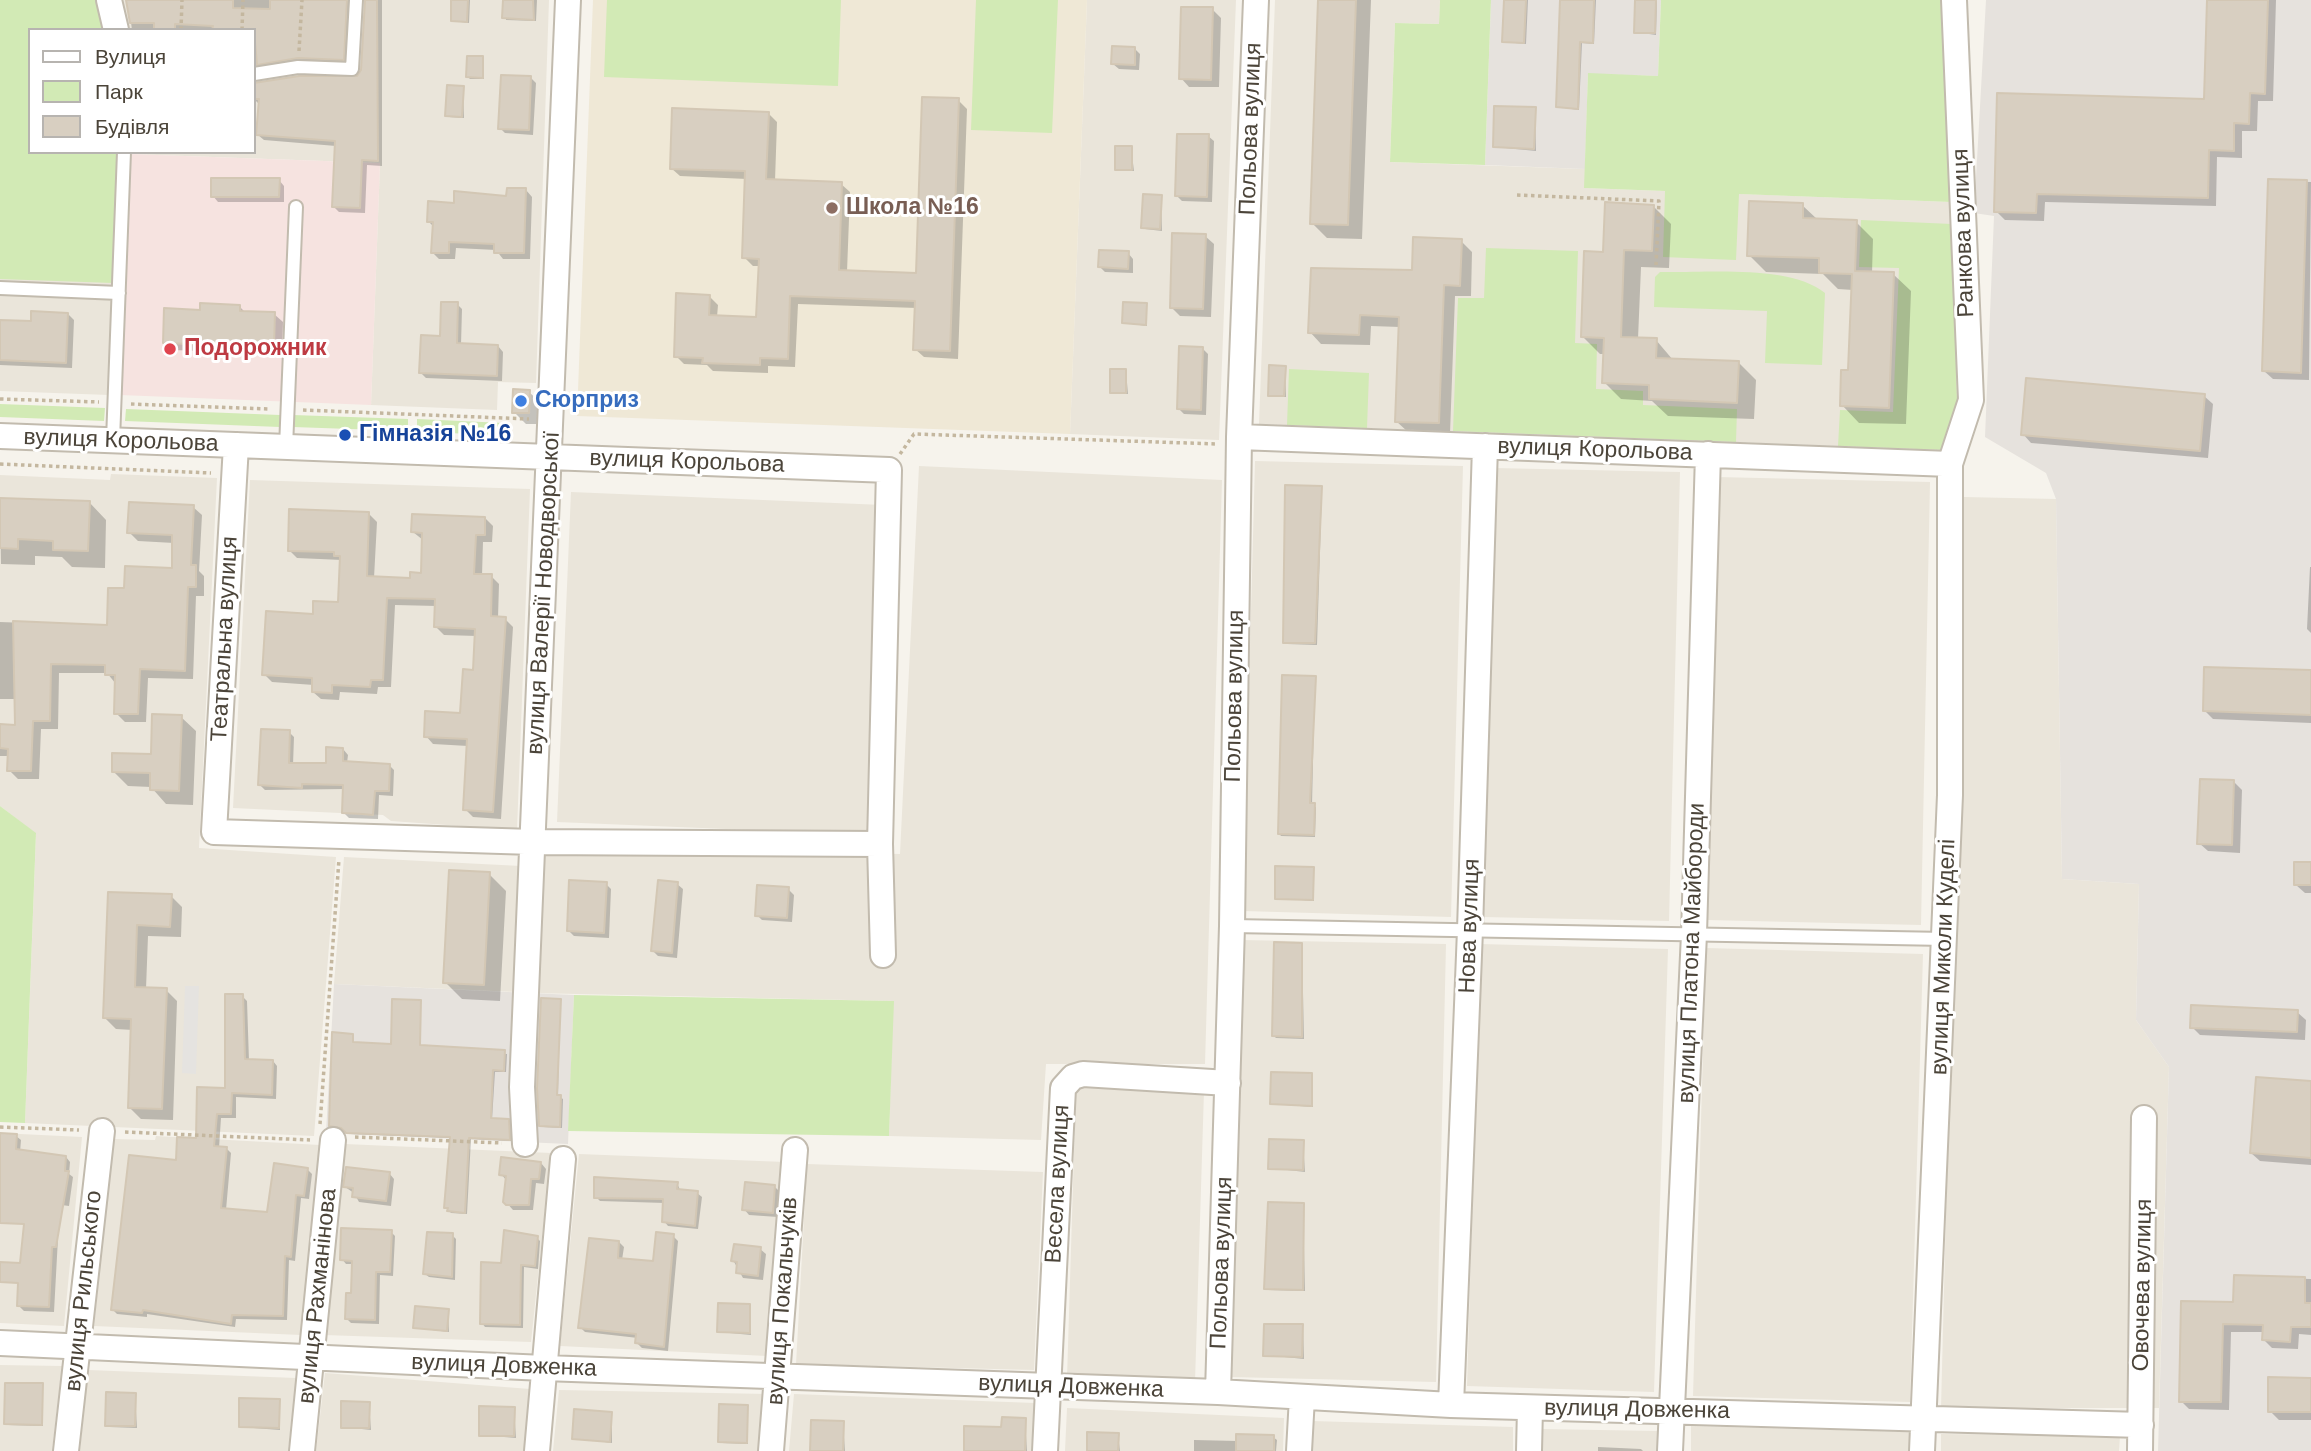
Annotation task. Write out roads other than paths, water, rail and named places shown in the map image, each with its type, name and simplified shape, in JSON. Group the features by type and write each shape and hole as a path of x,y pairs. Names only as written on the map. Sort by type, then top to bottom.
{"street":[{"path":"109,0 116,28"},
{"name":"вулиця Валерії Новодворської","path":"525,1144 522,1087 551,457 568,0"},
{"name":"Польова вулиця","path":"1218,1392 1232,926 1239,437 1256,0"},
{"name":"Ранкова вулиця","path":"1950,464 1971,400 1955,0"},
{"name":"вулиця Корольова","path":"0,436 889,470 880,844"},
{"name":"вулиця Корольова","path":"1239,437 1950,464"},
{"name":"Театральна вулиця","path":"236,445 214,832 533,842"},
{"name":"Нова вулиця","path":"1451,1405 1470,930 1485,446"},
{"name":"вулиця Платона Майбороди","path":"1670,1451 1694,934 1708,454"},
{"name":"вулиця Миколи Куделі","path":"1922,1451 1946,939 1950,795 1950,464"},
{"path":"533,842 880,844 883,955"},
{"name":"Весела вулиця","path":"1045,1451 1066,1083 1083,1074 1228,1083"},
{"name":"Овочева вулиця","path":"2140,1451 2144,1118"},
{"name":"вулиця Рильського","path":"66,1451 102,1131"},
{"name":"вулиця Рахманінова","path":"302,1451 313,1357 326,1140"},
{"name":"вулиця Покальчуків","path":"771,1451 795,1150"},
{"path":"537,1451 563,1159"},
{"name":"вулиця Довженка","path":"0,1343 544,1368 1218,1392 1530,1408 1672,1409 1923,1421 2141,1424"},
{"path":"1299,1451 1302,1397"},
{"path":"1529,1451 1530,1408"}],"lane":[{"path":"256,74 298,67 352,69 356,0"},
{"path":"113,440 124,154"},
{"path":"286,447 296,207"},
{"path":"0,288 119,293"},
{"path":"1232,926 1946,939"}],"place":[{"name":"Школа №16","path":"832,208"},
{"name":"Подорожник","path":"170,349"},
{"name":"Сюрприз","path":"521,401"},
{"name":"Гімназія №16","path":"345,435"}]}
